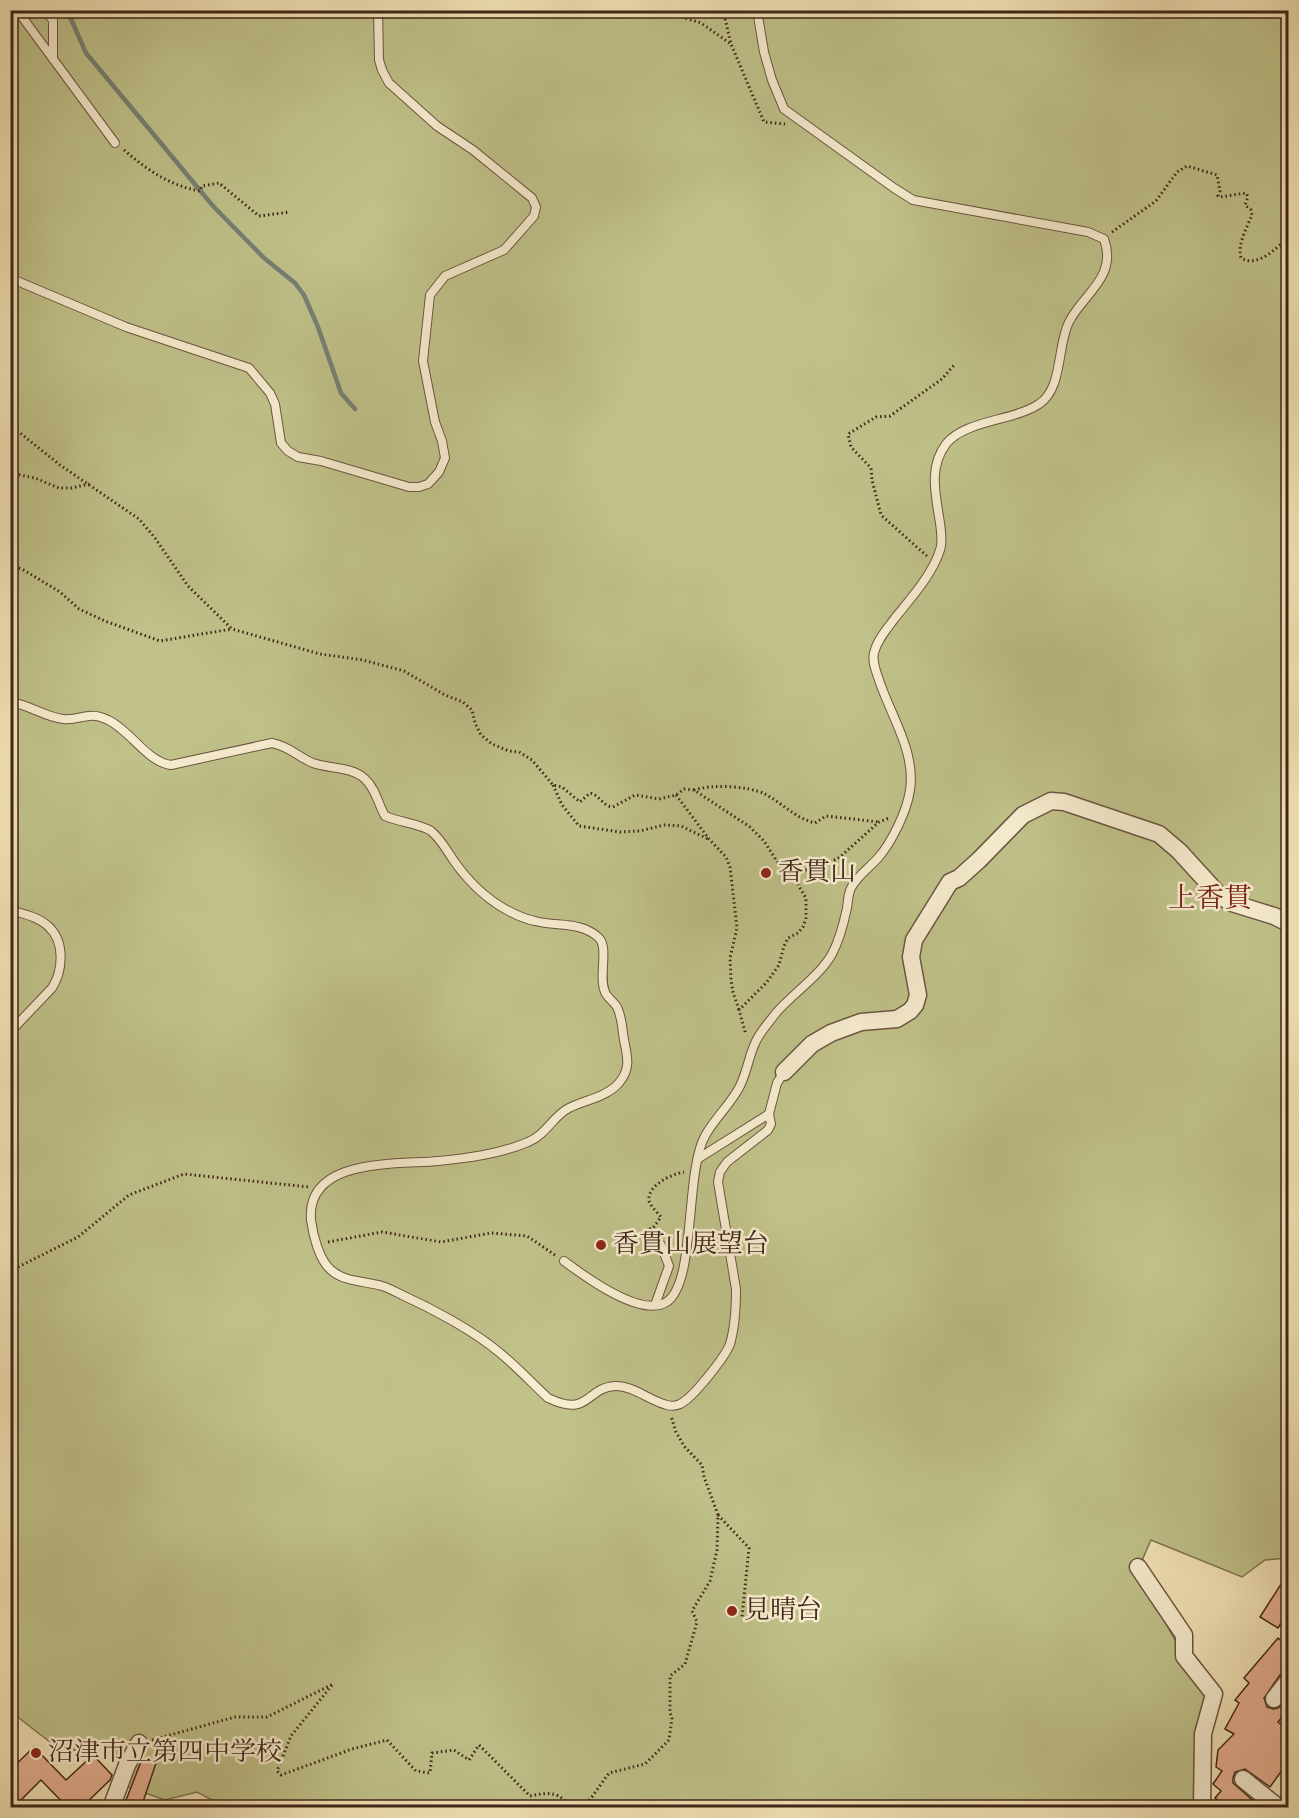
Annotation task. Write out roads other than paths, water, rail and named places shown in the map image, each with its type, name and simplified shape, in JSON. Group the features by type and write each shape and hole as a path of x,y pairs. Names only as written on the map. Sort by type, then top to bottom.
{"street":[{"path":"784,1072 812,1044 831,1033 861,1022 897,1018 910,1011 918,995 911,957 914,940 933,907 950,882 959,878 979,860 1023,815 1051,801 1064,802 1159,834 1179,851 1220,896 1232,903 1274,916 1288,923"},
{"path":"1138,1567 1184,1635 1184,1656 1214,1694 1203,1734 1202,1808"},
{"path":"1275,1699 1288,1681"},
{"path":"111,1808 127,1765 139,1743"},
{"path":"1243,1779 1279,1808"}],"lane":[{"path":"16,10 115,142"},
{"path":"44,10 53,20 53,59"},
{"path":"10,278 126,327 249,368 270,393 275,404 281,442 288,451 298,457 321,461 409,487 428,484 440,472 445,458 423,361 430,295 445,276 504,250 534,216 536,207 532,198 473,150 437,126 389,83 379,60 378,10"},
{"path":"564,1261 591,1281 641,1304 655,1305 667,1302 679,1282 688,1237 694,1177 705,1136 739,1088 755,1043 777,1011 818,972 832,954 846,912 850,890 883,851 903,813 910,789 910,769 906,748 883,693 874,664 874,654 880,638 935,563 942,546 934,486 935,469 944,447 952,437 971,428 1041,404 1054,386 1069,320 1096,286 1107,262 1108,251 1104,239 1088,232 913,200 894,189 784,109 764,52 757,10"},
{"path":"10,702 25,704 50,716 65,719 92,714 105,718 120,726 140,747 165,764 171,765 272,743 287,746 314,764 354,772 365,779 373,789 385,816 429,829 438,838 464,876 479,892 537,922 567,924 586,930 601,941 603,947 601,979 606,993 618,1008 628,1053 627,1067 617,1086 559,1114 545,1131 529,1142 478,1156 358,1167 339,1175 320,1188 314,1198 312,1209 317,1244 327,1266 333,1272 398,1293 478,1337 501,1354 554,1401 574,1406 588,1401 599,1391 617,1386 668,1405 677,1405 687,1399 719,1362 729,1344 736,1306 736,1289 718,1182 720,1172 727,1162 768,1130 771,1124 769,1114 777,1083 784,1072"},
{"path":"10,910 40,920 50,928 58,940 61,959 56,982 52,988 10,1032"},
{"path":"699,1158 769,1114"},
{"path":"652,1243 661,1245 669,1266 655,1305"}],"waterway":[{"path":"62,10 71,19 86,53 213,206 264,258 295,283 304,295 341,393 355,409"}],"place":[{"name":"香貫山","path":"766,873"},
{"name":"香貫山展望台","path":"601,1245"},
{"name":"見晴台","path":"732,1611"},
{"name":"沼津市立第四中学校","path":"36,1753"}],"district":[{"name":"上香貫","path":"1210,900"}]}
